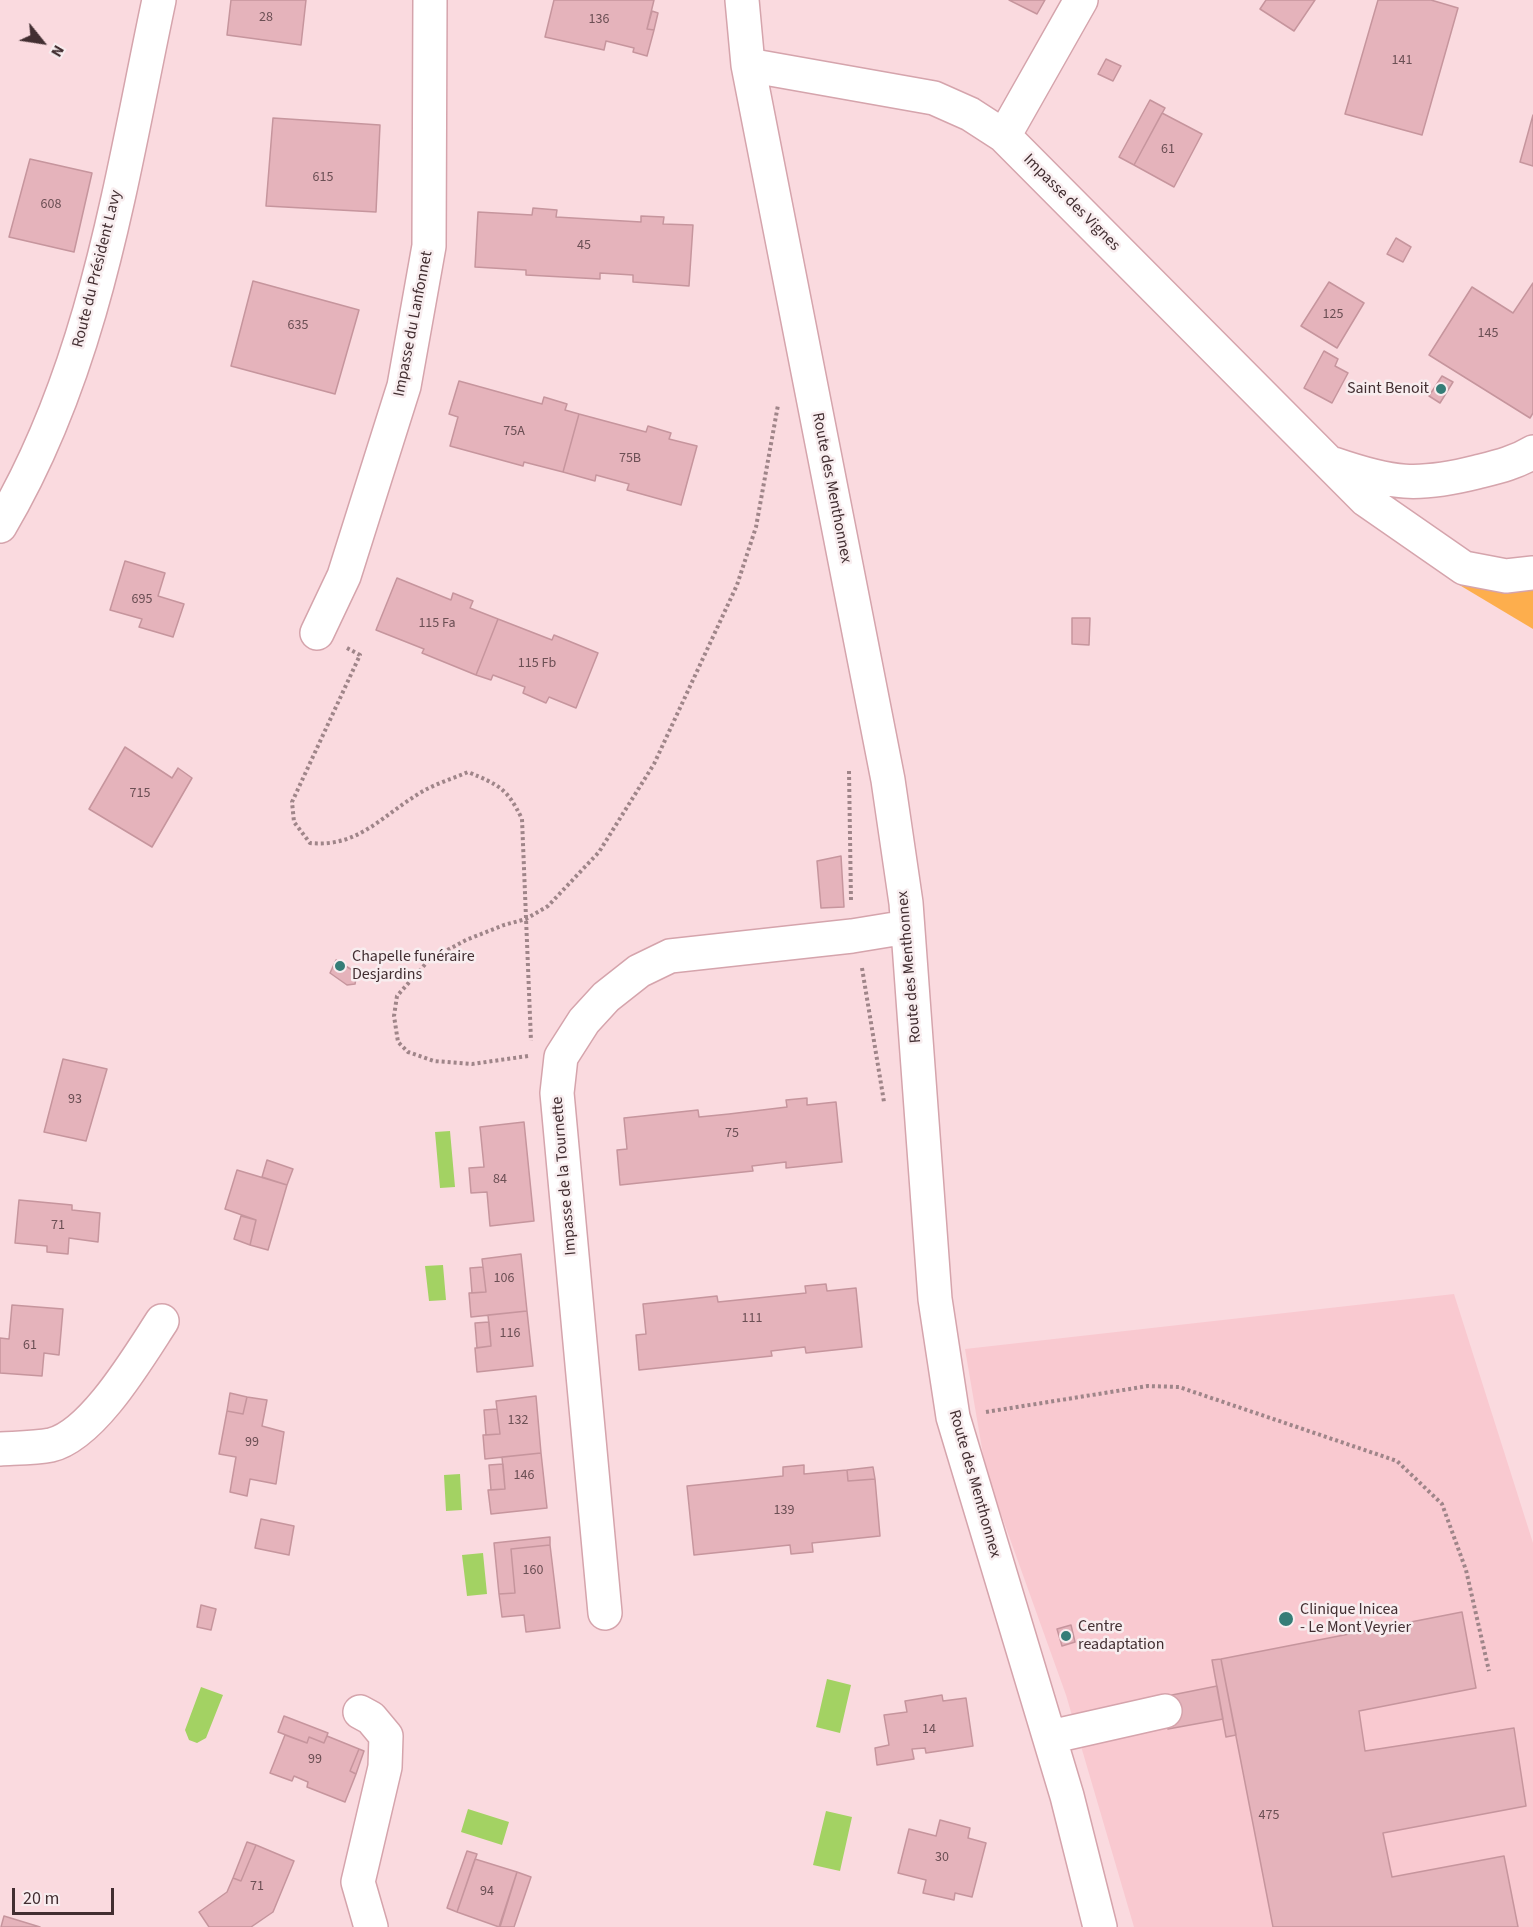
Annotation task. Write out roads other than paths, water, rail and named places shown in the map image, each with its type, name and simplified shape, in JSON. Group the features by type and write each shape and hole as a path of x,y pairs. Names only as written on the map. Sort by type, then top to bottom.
{"street":[{"name":"Route du Président Lavy","path":"0,526 22,488 53,424 83,337 108,246 159,0"},
{"name":"Impasse du Lanfonnet","path":"317,633 344,576 404,386 429,246 430,0"},
{"name":"Route des Menthonnex","path":"742,0 748,65 888,780 907,927 935,1299 953,1417 1050,1737 1100,1927"},
{"path":"1004,136 1081,0"},
{"name":"Impasse des Vignes","path":"748,65 934,98 970,114 1004,136 1366,500 1464,568 1506,576 1533,573"},
{"name":"Impasse des Vignes","path":"1327,462 1380,480 1404,483 1439,482 1518,461 1533,452"},
{"name":"Impasse de la Tournette","path":"605,1613 557,1093 546,1056 606,997 639,971 670,956 852,936 907,927"},
{"path":"0,1449 53,1444 76,1431 114,1393 162,1321"},
{"path":"1050,1737 1165,1711"},
{"path":"360,1712 371,1718 386,1736 385,1767 358,1882 371,1927"}],"place":[{"name":"Saint Benoit","path":"1441,389"},
{"name":"Chapelle funéraire Desjardins","path":"340,966"},
{"name":"Clinique Inicea - Le Mont Veyrier","path":"1286,1619"},
{"name":"Centre readaptation","path":"1066,1636"}]}
